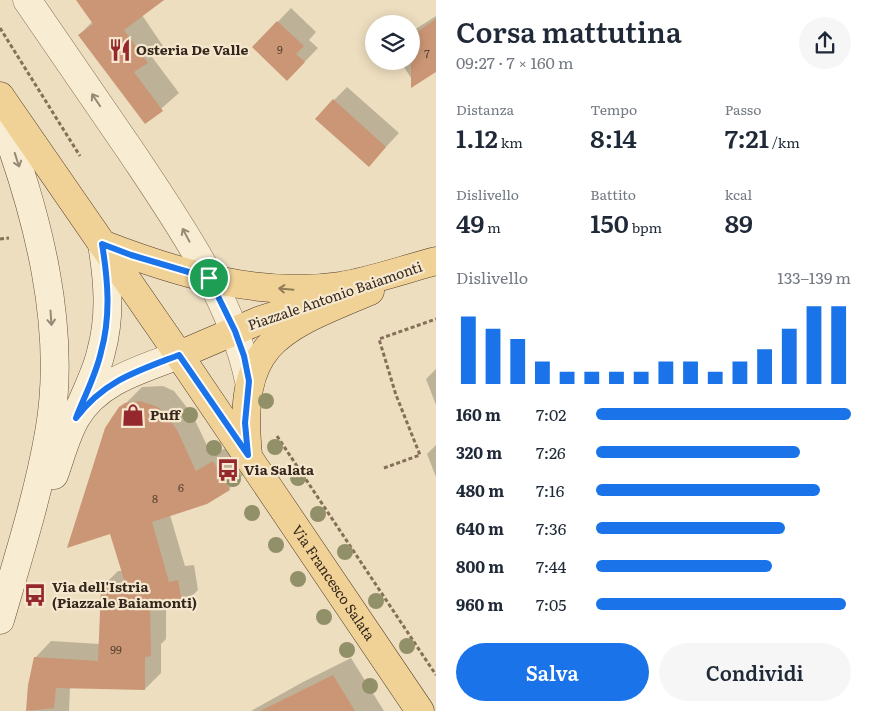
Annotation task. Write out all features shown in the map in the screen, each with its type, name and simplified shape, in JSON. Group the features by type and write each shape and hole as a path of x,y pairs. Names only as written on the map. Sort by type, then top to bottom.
{"main road":[{"path":"27,0 180,225 235,331 244,356 249,381"},
{"path":"0,96 248,455"},
{"path":"0,114 16,156 39,233 51,314 54,370 50,431 33,506 0,620"},
{"path":"102,244 131,255 209,278 252,286 296,290 341,286 436,262"},
{"path":"76,418 101,353 107,316 107,279 102,244"},
{"path":"248,455 245,423 249,381 257,361 269,347 297,323 436,262"},
{"name":"Piazzale Antonio Baiamonti","path":"9,588 76,418 88,401 118,379 258,321 436,262"},
{"name":"Via Francesco Salata","path":"248,455 420,711"}],"path":[{"path":"0,28 83,160"},
{"path":"384,468 420,455 396,395 379,339 436,319"},
{"path":"277,435 436,675"}],"building":[{"path":"76,0 164,0 124,30 148,63 134,72 163,111 145,124 78,35 93,24"},
{"path":"436,19 436,72 411,88 411,70 420,70 420,30"},
{"path":"277,21 304,46 296,54 305,62 287,81 252,47"},
{"path":"333,99 386,147 369,167 315,119"},
{"path":"140,401 158,407 167,416 177,430 196,471 213,461 230,490 207,504 152,522 169,582 178,580 183,607 150,608 151,656 145,657 145,690 56,688 54,708 26,711 28,685 34,657 98,661 101,587 126,586 110,534 67,548 105,428 119,407 125,403"},
{"path":"333,675 355,711 260,711"}],"place":[{"name":"Osteria De Valle","path":"120,50"},
{"name":"Puff","path":"133,415"},
{"name":"Via Salata","path":"228,470"},
{"name":"Via dell'Istria (Piazzale Baiamonti)","path":"35,595"}],"route":[{"path":"102,244 131,255 209,278 235,331 244,356 249,381 245,423 248,455 179,355 118,379 88,401 76,418 101,353 107,316 107,279 102,244"}]}
